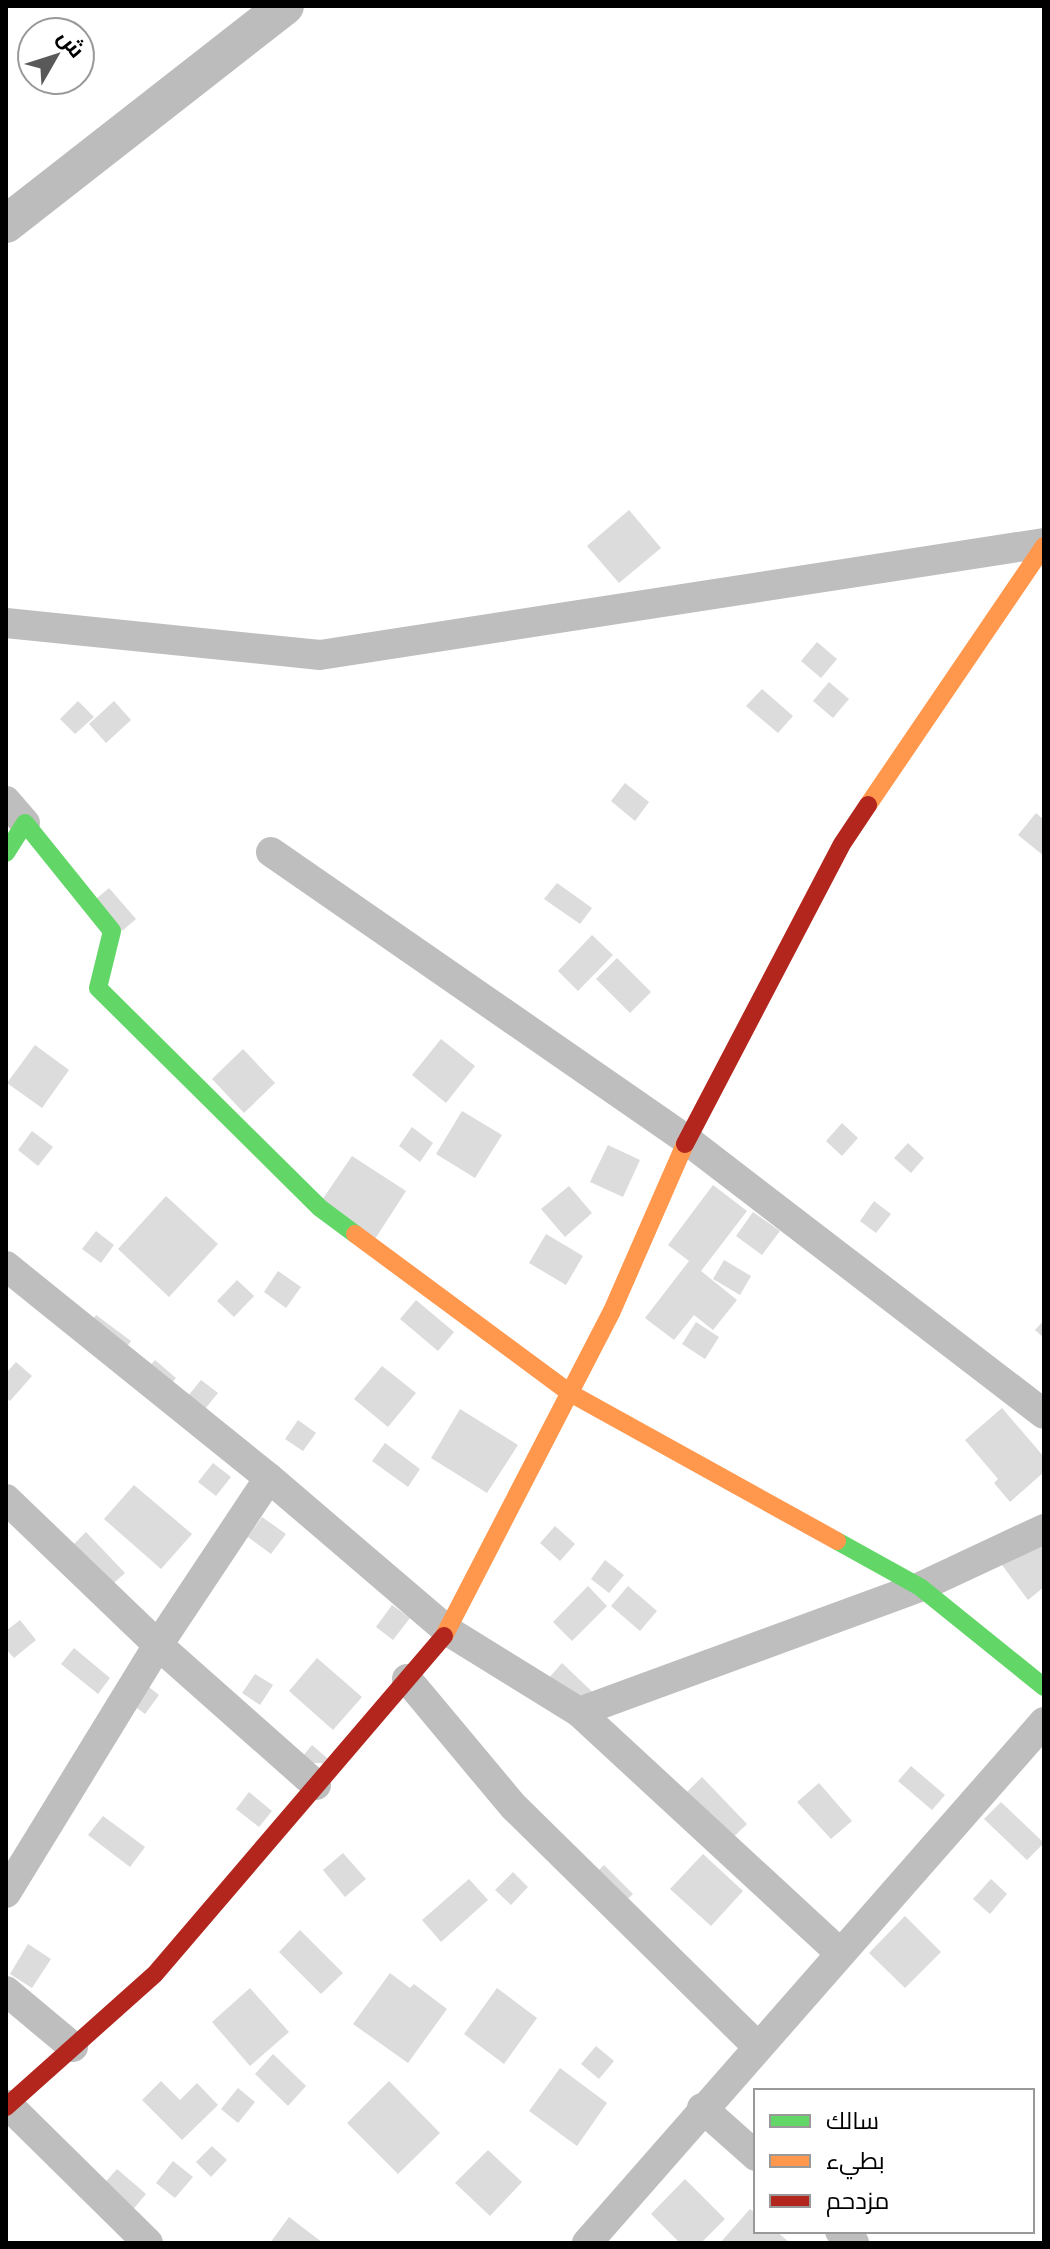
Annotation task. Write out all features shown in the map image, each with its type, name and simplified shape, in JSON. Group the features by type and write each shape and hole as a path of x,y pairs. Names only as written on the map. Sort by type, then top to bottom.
{"street":[{"path":"6,623 320,655 1044,544"},
{"path":"148,2243 7,2106 155,1974 448,1631 612,1311 687,1140 842,844 1044,544"},
{"path":"6,853 15,812"},
{"path":"15,812 112,931 98,988 320,1208 570,1393 920,1587 1044,1687"},
{"path":"271,852 687,1140 1044,1414"},
{"path":"6,1266 269,1478 448,1631 579,1712 840,1953"},
{"path":"6,1893 158,1645 269,1478"},
{"path":"6,1499 158,1645 316,1785"},
{"path":"579,1712 920,1587 1044,1529"},
{"path":"407,1679 513,1806 757,2046"},
{"path":"587,2243 702,2108 1044,1722"},
{"path":"6,1991 73,2047"},
{"path":"702,2108 754,2154"}],"building":[{"path":"629,510 661,548 619,583 587,546"},
{"path":"817,642 837,659 821,678 801,661"},
{"path":"829,682 849,699 833,718 813,701"},
{"path":"762,689 793,716 778,733 746,706"},
{"path":"78,701 94,717 75,734 60,719"},
{"path":"114,701 131,720 106,743 89,724"},
{"path":"625,783 649,802 635,821 611,801"},
{"path":"1036,813 1044,820 1044,856 1018,835"},
{"path":"557,883 592,908 580,924 544,899"},
{"path":"109,888 136,919 122,931 96,899"},
{"path":"592,935 613,955 578,991 558,971"},
{"path":"617,958 651,992 630,1013 596,979"},
{"path":"441,1039 475,1066 446,1103 412,1075"},
{"path":"35,1045 69,1070 42,1108 7,1083"},
{"path":"243,1049 275,1083 244,1113 212,1079"},
{"path":"462,1111 502,1135 475,1178 436,1154"},
{"path":"842,1123 858,1138 842,1156 826,1141"},
{"path":"412,1127 433,1143 420,1162 399,1146"},
{"path":"32,1131 53,1147 38,1166 18,1150"},
{"path":"908,1143 924,1158 911,1173 894,1158"},
{"path":"608,1145 640,1160 623,1197 590,1182"},
{"path":"352,1156 406,1191 375,1239 320,1203"},
{"path":"713,1185 747,1211 701,1271 737,1300 713,1330 694,1315 674,1340 645,1318 689,1261 668,1245"},
{"path":"569,1186 592,1213 565,1237 541,1209"},
{"path":"166,1196 218,1244 169,1297 118,1249"},
{"path":"874,1201 891,1214 876,1233 860,1221"},
{"path":"753,1212 780,1231 762,1255 736,1236"},
{"path":"96,1231 114,1245 101,1263 82,1249"},
{"path":"546,1234 583,1256 566,1285 529,1263"},
{"path":"724,1260 751,1276 740,1295 713,1279"},
{"path":"278,1271 301,1287 286,1308 264,1292"},
{"path":"237,1280 254,1296 234,1317 217,1301"},
{"path":"416,1300 454,1332 438,1351 400,1319"},
{"path":"96,1315 131,1341 118,1359 83,1332"},
{"path":"1044,1320 1044,1338 1035,1330"},
{"path":"696,1322 719,1337 705,1359 682,1344"},
{"path":"155,1360 176,1378 164,1392 143,1374"},
{"path":"16,1362 32,1376 10,1401 6,1398 6,1373"},
{"path":"382,1366 416,1393 388,1427 354,1399"},
{"path":"201,1380 218,1393 199,1416 183,1402"},
{"path":"1002,1408 1044,1457 1044,1472 1010,1502 994,1483 998,1479 965,1440"},
{"path":"460,1409 518,1445 487,1493 431,1458"},
{"path":"298,1420 316,1433 303,1451 285,1439"},
{"path":"385,1443 420,1469 408,1487 372,1461"},
{"path":"213,1463 231,1477 216,1496 198,1482"},
{"path":"134,1485 192,1534 161,1569 104,1519"},
{"path":"262,1517 286,1534 271,1554 248,1537"},
{"path":"555,1526 575,1544 560,1561 540,1543"},
{"path":"86,1532 125,1573 106,1590 68,1550"},
{"path":"1044,1540 1044,1587 1028,1600 990,1549"},
{"path":"605,1560 624,1575 609,1593 591,1579"},
{"path":"588,1586 607,1606 572,1641 553,1622"},
{"path":"628,1586 657,1611 640,1631 611,1606"},
{"path":"392,1605 410,1618 393,1640 376,1627"},
{"path":"20,1620 36,1640 14,1658 6,1649 6,1631"},
{"path":"74,1648 110,1678 98,1694 61,1664"},
{"path":"317,1658 362,1697 333,1730 289,1691"},
{"path":"562,1663 603,1702 589,1718 548,1679"},
{"path":"255,1674 273,1685 260,1705 242,1693"},
{"path":"141,1681 159,1695 145,1714 126,1700"},
{"path":"312,1745 334,1764 298,1762"},
{"path":"911,1766 945,1795 932,1810 898,1781"},
{"path":"702,1777 747,1824 726,1844 681,1798"},
{"path":"819,1783 852,1821 831,1839 797,1802"},
{"path":"249,1792 272,1811 259,1827 236,1809"},
{"path":"1001,1802 1044,1843 1027,1860 984,1819"},
{"path":"103,1816 145,1847 130,1867 88,1835"},
{"path":"343,1853 366,1879 345,1897 323,1870"},
{"path":"703,1854 743,1891 711,1926 670,1889"},
{"path":"604,1865 633,1894 611,1915 583,1886"},
{"path":"513,1872 528,1887 511,1905 495,1890"},
{"path":"469,1879 488,1900 441,1942 422,1920"},
{"path":"991,1879 1007,1894 990,1914 973,1899"},
{"path":"905,1916 941,1952 905,1988 869,1953"},
{"path":"300,1930 343,1973 321,1994 279,1952"},
{"path":"28,1944 51,1959 32,1988 10,1974"},
{"path":"390,1973 410,1988 414,1984 447,2009 408,2063 353,2024"},
{"path":"250,1988 289,2032 250,2066 212,2022"},
{"path":"497,1988 537,2018 504,2064 464,2034"},
{"path":"596,2046 614,2061 599,2079 581,2064"},
{"path":"273,2054 306,2086 288,2106 255,2074"},
{"path":"560,2068 607,2103 577,2146 529,2111"},
{"path":"161,2081 180,2100 197,2083 218,2105 182,2140 142,2100"},
{"path":"389,2081 440,2133 398,2174 347,2123"},
{"path":"238,2088 255,2102 238,2123 221,2109"},
{"path":"212,2146 227,2160 211,2177 196,2162"},
{"path":"488,2150 522,2182 490,2216 455,2183"},
{"path":"173,2161 193,2177 175,2198 156,2183"},
{"path":"117,2169 146,2194 130,2213 101,2187"},
{"path":"685,2179 725,2219 701,2243 680,2243 651,2214"},
{"path":"750,2209 754,2212 754,2233 778,2233 790,2243 720,2243"},
{"path":"289,2217 323,2243 270,2243"}],"waterway":[{"path":"6,224 285,6"}],"traffic: fast":[{"path":"6,853 25,823 112,931 98,988 320,1208 355,1234"},
{"path":"837,1541 920,1587 1044,1687"}],"traffic: slow":[{"path":"868,805 1044,546"},
{"path":"444,1636 612,1311 685,1144"},
{"path":"355,1234 570,1393 837,1541"}],"traffic: jam":[{"path":"685,1144 842,844 868,805"},
{"path":"6,2107 155,1974 444,1636"}]}
